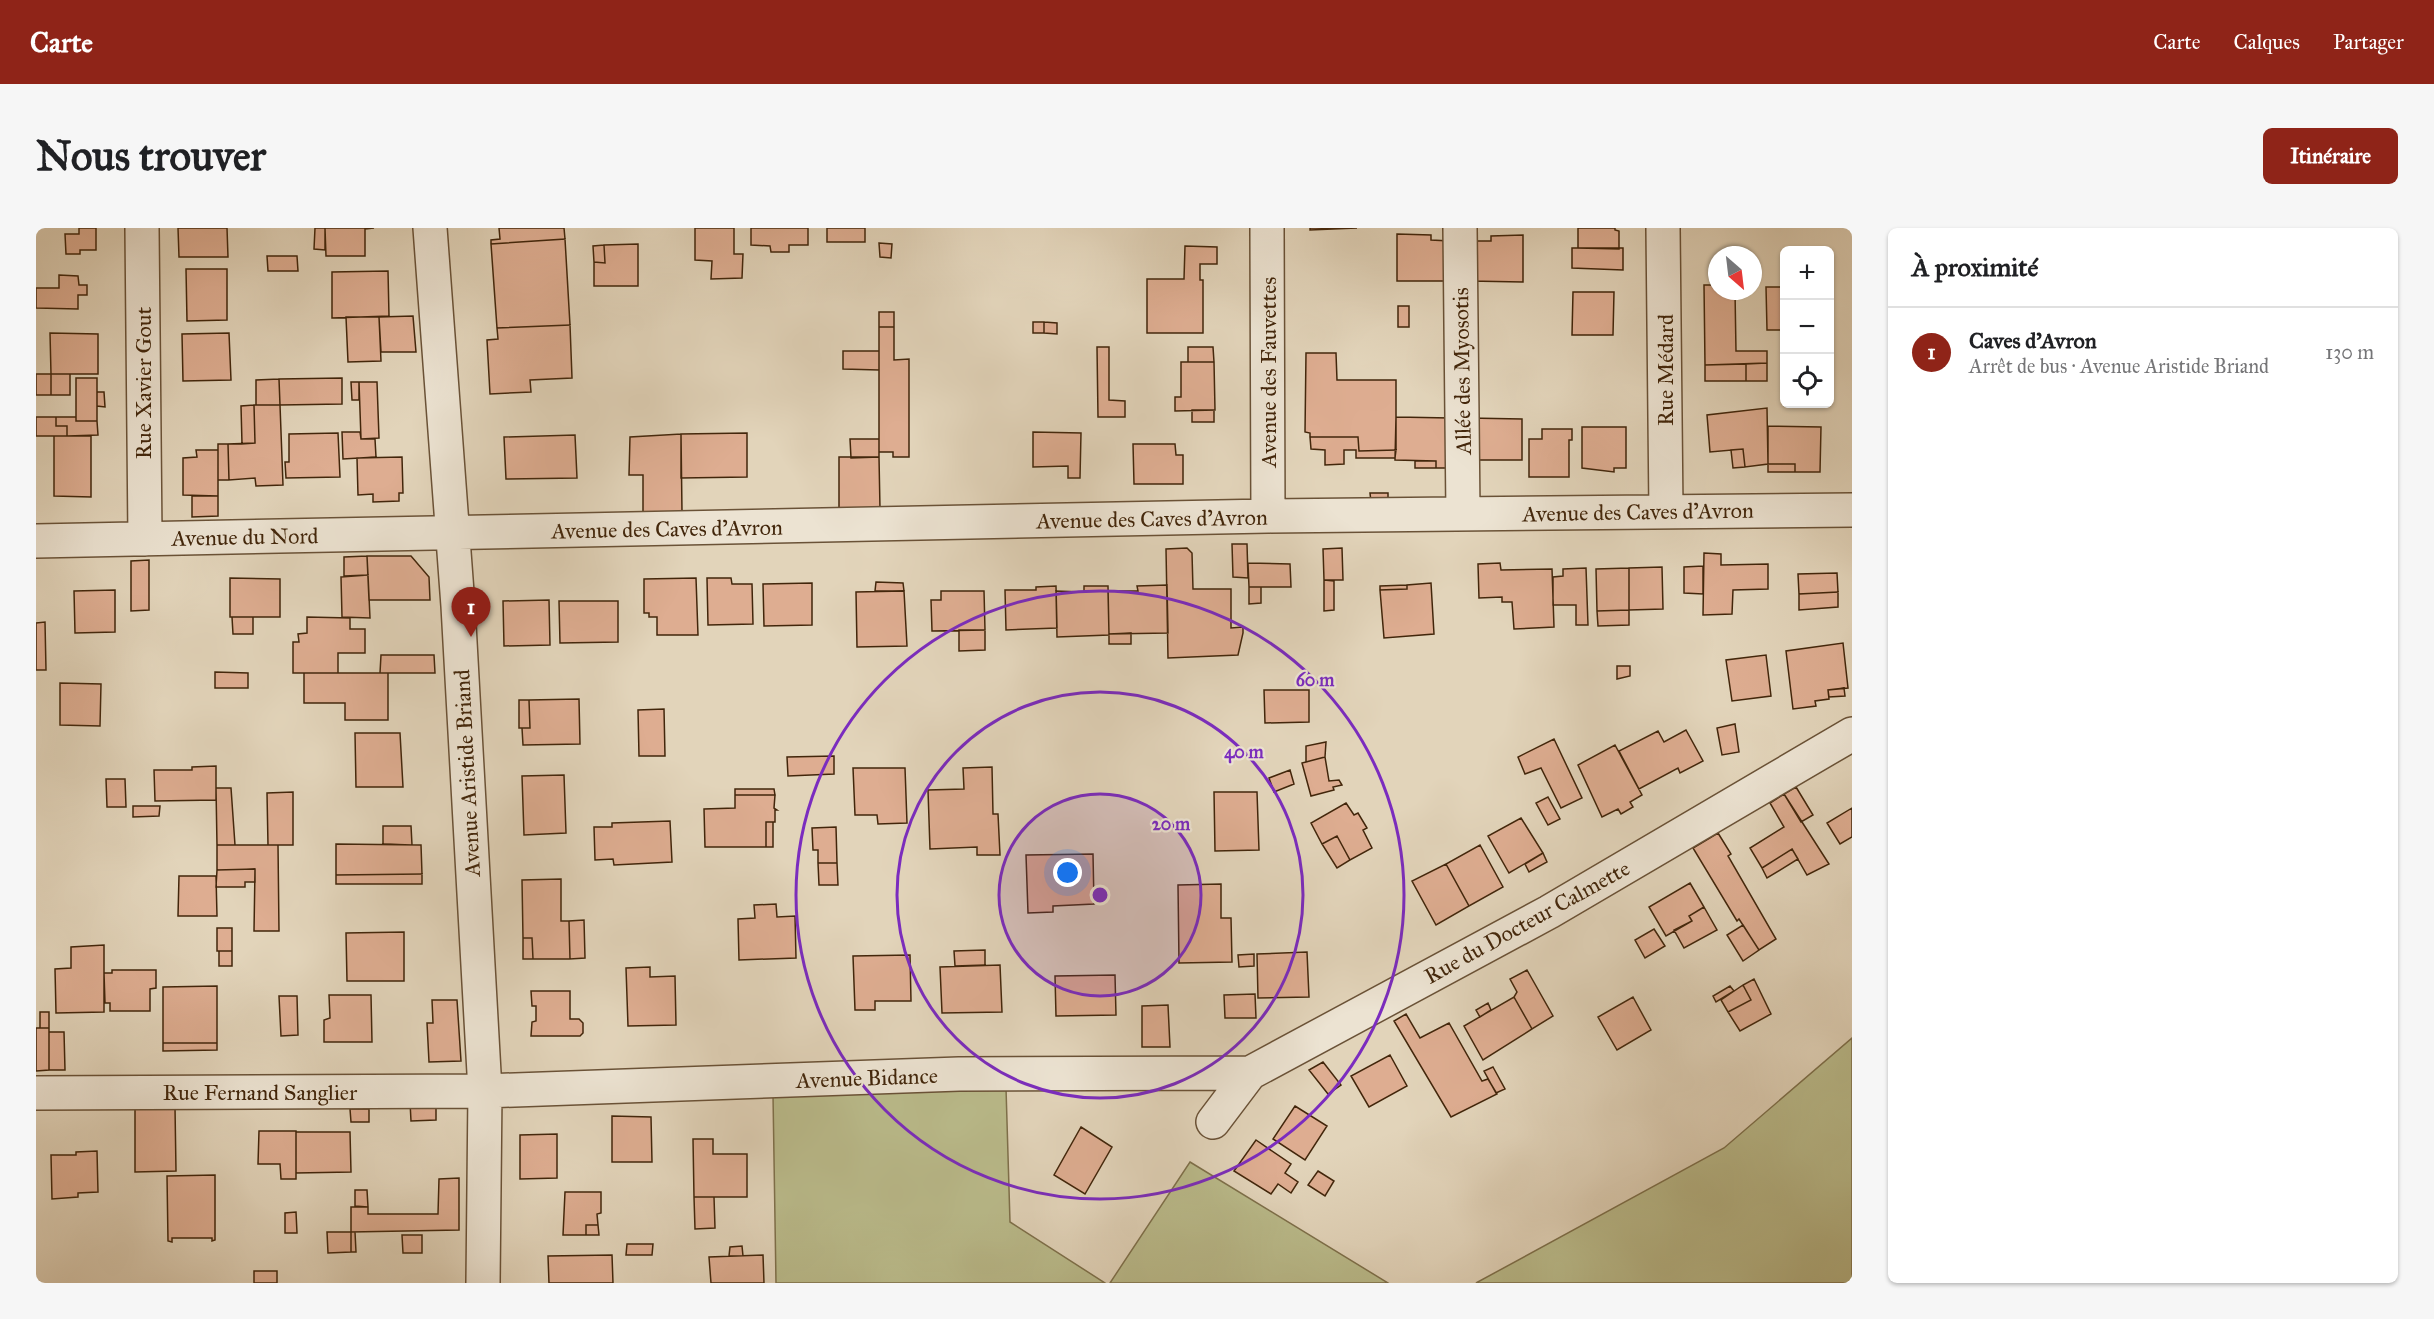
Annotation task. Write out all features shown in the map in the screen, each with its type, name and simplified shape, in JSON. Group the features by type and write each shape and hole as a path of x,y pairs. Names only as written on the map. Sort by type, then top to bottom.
{"street":[{"name":"Rue Xavier Gout","path":"142,228 145,539"},
{"name":"Avenue Aristide Briand","path":"430,228 453,533 485,1091 483,1283"},
{"name":"Avenue des Fauvettes","path":"1267,228 1268,516"},
{"name":"Allée des Myosotis","path":"1460,228 1463,513"},
{"name":"Rue Médard","path":"1663,228 1666,512"},
{"name":"Avenue des Caves d'Avron","path":"453,533 1268,516 1852,510"},
{"name":"Avenue du Nord","path":"36,541 453,533"},
{"name":"Rue du Docteur Calmette","path":"1213,1122 1250,1073 1550,912 1852,734"},
{"name":"Avenue Bidance","path":"485,1091 959,1074 1250,1073"},
{"name":"Rue Fernand Sanglier","path":"36,1093 485,1091"}],"green space":[{"path":"1852,1038 1852,1283 1476,1283 1724,1148"},
{"path":"1006,1088 1010,1222 1105,1283 776,1283 773,1095"},
{"path":"1190,1162 1388,1283 1110,1283"}],"building":[{"path":"79,228 96,228 96,250 80,250 80,254 66,254 65,234 79,234"},
{"path":"178,228 227,228 228,257 179,257"},
{"path":"315,228 325,228 325,250 314,249"},
{"path":"325,228 374,228 365,229 365,256 326,256"},
{"path":"499,228 564,228 565,239 491,244 491,240 500,239"},
{"path":"695,228 734,228 734,254 743,254 742,278 711,279 712,261 695,260"},
{"path":"751,228 808,228 808,245 789,245 789,252 771,252 770,246 751,245"},
{"path":"827,228 865,228 865,242 827,242"},
{"path":"1310,228 1357,228 1310,230"},
{"path":"1578,228 1615,228 1619,231 1619,249 1578,248"},
{"path":"1397,234 1431,235 1431,240 1450,241 1451,281 1397,281"},
{"path":"1523,235 1523,282 1469,281 1469,241 1491,241 1491,236"},
{"path":"565,239 570,325 497,328 491,244"},
{"path":"879,243 892,244 891,258 880,257"},
{"path":"638,244 638,286 594,286 594,262 605,263 604,245"},
{"path":"604,245 605,263 594,262 593,246"},
{"path":"1185,246 1217,247 1217,264 1200,264 1200,280 1203,280 1203,333 1147,333 1147,279 1184,279"},
{"path":"1572,248 1623,248 1623,270 1572,268"},
{"path":"267,256 297,256 298,271 268,271"},
{"path":"186,269 227,269 227,320 187,321"},
{"path":"388,271 389,316 332,318 332,272"},
{"path":"59,275 78,276 79,285 87,285 87,295 78,295 78,309 36,308 36,288 59,288"},
{"path":"1704,285 1708,285 1708,300 1735,300 1736,351 1767,351 1767,363 1705,365"},
{"path":"1766,287 1780,287 1780,330 1767,330"},
{"path":"1573,292 1614,292 1613,335 1572,335"},
{"path":"1398,306 1409,306 1409,327 1398,327"},
{"path":"879,312 894,312 894,327 879,327"},
{"path":"413,316 416,352 381,352 379,317"},
{"path":"346,317 379,317 381,361 348,362"},
{"path":"1033,322 1044,322 1044,333 1033,333"},
{"path":"1044,322 1057,323 1057,334 1044,333"},
{"path":"570,325 572,378 530,380 531,392 490,394 487,340 498,339 497,328"},
{"path":"879,327 894,327 894,360 909,359 909,457 893,457 893,452 879,452"},
{"path":"50,333 98,334 98,374 51,374"},
{"path":"229,333 231,380 183,381 182,334"},
{"path":"1097,347 1109,347 1109,400 1125,401 1125,417 1098,417"},
{"path":"1188,347 1213,347 1214,362 1188,362"},
{"path":"843,351 879,351 879,370 843,369"},
{"path":"1306,353 1336,353 1337,380 1396,380 1396,450 1359,451 1358,437 1310,437 1310,433 1305,432"},
{"path":"1181,362 1214,362 1215,410 1175,411 1175,397 1181,397"},
{"path":"1767,363 1767,381 1746,381 1746,364"},
{"path":"1746,364 1746,381 1705,381 1705,365"},
{"path":"36,374 51,374 51,395 36,395"},
{"path":"51,374 70,374 70,395 51,395"},
{"path":"76,378 97,378 97,421 76,421"},
{"path":"342,378 342,404 280,405 279,379"},
{"path":"279,379 280,405 256,405 256,380"},
{"path":"351,382 359,382 359,400 352,400"},
{"path":"359,382 377,382 379,438 361,439"},
{"path":"97,392 104,392 105,407 97,406"},
{"path":"254,405 280,405 283,485 256,486 255,478 229,480 228,444 255,443"},
{"path":"254,405 255,443 242,444 241,406"},
{"path":"1767,408 1768,464 1745,467 1743,449 1710,452 1707,415"},
{"path":"1192,410 1214,410 1214,422 1192,422"},
{"path":"36,417 56,417 56,426 67,426 67,436 36,436"},
{"path":"56,417 76,417 76,421 97,421 98,435 67,436 67,426 56,426"},
{"path":"1396,417 1450,418 1450,468 1436,468 1436,461 1395,460"},
{"path":"1468,418 1522,419 1522,460 1468,460"},
{"path":"1768,426 1821,427 1820,472 1795,472 1795,464 1768,464"},
{"path":"1582,427 1626,427 1626,468 1614,468 1614,472 1582,468"},
{"path":"1542,429 1572,429 1572,440 1569,440 1569,477 1529,477 1529,439 1542,439"},
{"path":"342,432 360,432 361,439 375,439 376,457 343,459"},
{"path":"1033,432 1081,433 1080,478 1068,478 1068,466 1033,467"},
{"path":"338,433 340,477 286,478 285,462 289,462 289,434"},
{"path":"747,433 747,477 681,478 681,434"},
{"path":"681,434 682,512 643,513 643,475 629,475 630,437"},
{"path":"575,435 577,478 506,479 504,437"},
{"path":"54,436 91,436 91,497 54,496"},
{"path":"1310,437 1358,437 1359,451 1396,450 1395,458 1356,458 1356,450 1344,450 1344,464 1325,465 1325,450 1311,449"},
{"path":"850,439 879,439 879,457 851,458"},
{"path":"218,444 228,444 229,480 218,480"},
{"path":"1133,444 1175,444 1176,455 1183,455 1183,484 1134,484"},
{"path":"1743,449 1745,467 1733,468 1731,450"},
{"path":"196,450 218,450 218,496 183,495 183,458 197,457"},
{"path":"402,457 403,493 399,493 399,501 373,502 373,494 358,495 357,458"},
{"path":"839,457 879,457 880,509 839,510"},
{"path":"1415,461 1436,461 1436,468 1415,468"},
{"path":"1768,464 1795,464 1795,472 1768,472"},
{"path":"1370,493 1388,493 1388,502 1371,502"},
{"path":"192,496 218,496 218,516 192,517"},
{"path":"1232,544 1247,544 1248,578 1233,577"},
{"path":"1187,548 1192,553 1193,589 1231,589 1231,628 1243,627 1238,655 1168,658 1166,549"},
{"path":"1342,548 1343,580 1324,580 1323,549"},
{"path":"1704,553 1721,554 1721,565 1768,564 1768,589 1733,590 1732,614 1703,615"},
{"path":"367,556 368,575 344,576 344,557"},
{"path":"367,556 411,556 429,577 430,600 369,600"},
{"path":"149,560 149,610 131,611 131,561"},
{"path":"1248,563 1290,564 1291,587 1249,587"},
{"path":"1500,563 1501,570 1552,569 1554,627 1514,629 1512,602 1502,602 1502,597 1479,598 1478,564"},
{"path":"1703,566 1703,594 1684,593 1684,567"},
{"path":"1662,567 1663,609 1629,610 1629,568"},
{"path":"1586,568 1588,625 1576,625 1576,605 1553,605 1553,577 1563,576 1563,569"},
{"path":"1629,568 1629,610 1597,611 1596,569"},
{"path":"1837,573 1838,592 1799,594 1798,574"},
{"path":"368,575 370,618 342,617 341,577"},
{"path":"230,578 280,579 280,617 230,617"},
{"path":"696,578 698,635 657,635 657,617 649,617 649,613 644,613 644,579"},
{"path":"707,578 731,578 732,584 752,584 753,624 708,625"},
{"path":"1324,580 1334,581 1334,610 1324,611"},
{"path":"876,582 903,583 904,591 875,591"},
{"path":"812,583 812,625 764,626 763,584"},
{"path":"1431,583 1434,634 1384,638 1380,590 1407,589 1407,585"},
{"path":"1167,585 1168,633 1109,634 1108,591 1138,591 1137,586"},
{"path":"1407,585 1407,589 1380,590 1380,586"},
{"path":"1056,586 1057,628 1006,630 1005,590 1036,590 1036,587"},
{"path":"1084,586 1108,586 1109,635 1057,637 1056,591 1084,592"},
{"path":"1249,587 1261,587 1261,603 1249,604"},
{"path":"115,590 115,632 75,633 74,591"},
{"path":"904,591 907,646 857,647 856,592"},
{"path":"941,591 984,591 985,630 932,631 931,600 941,600"},
{"path":"1838,592 1838,607 1799,610 1799,594"},
{"path":"549,600 550,645 504,646 503,601"},
{"path":"559,601 618,601 618,642 560,643"},
{"path":"1629,610 1629,625 1598,626 1597,611"},
{"path":"232,617 253,617 253,634 233,634"},
{"path":"307,617 350,618 350,629 365,629 365,653 338,653 338,673 293,673 293,642 299,642 298,634 307,633"},
{"path":"45,622 46,670 36,670 36,623"},
{"path":"959,630 985,630 985,650 959,651"},
{"path":"1131,633 1131,644 1109,644 1109,634"},
{"path":"1843,643 1848,688 1828,690 1829,699 1815,701 1816,706 1793,709 1786,651"},
{"path":"381,655 434,655 435,673 380,673"},
{"path":"1766,655 1771,696 1732,701 1726,660"},
{"path":"1617,666 1630,666 1630,676 1617,679"},
{"path":"215,672 248,673 248,688 215,688"},
{"path":"304,673 388,673 388,720 345,720 345,703 304,703"},
{"path":"60,683 101,684 100,726 60,725"},
{"path":"1844,688 1845,696 1829,697 1828,690"},
{"path":"1264,690 1309,690 1309,722 1265,723"},
{"path":"579,699 580,744 523,745 522,728 530,728 529,700"},
{"path":"519,700 529,700 530,728 519,728"},
{"path":"664,709 665,756 639,756 638,710"},
{"path":"1735,724 1739,752 1722,755 1717,728"},
{"path":"1686,730 1703,761 1680,773 1678,768 1639,789 1619,751 1658,731 1664,742"},
{"path":"355,733 400,733 403,787 356,787"},
{"path":"1554,739 1582,798 1561,808 1541,768 1525,774 1518,757"},
{"path":"1326,742 1325,757 1306,762 1306,746"},
{"path":"1615,745 1642,795 1630,802 1633,807 1621,814 1618,809 1602,817 1578,765"},
{"path":"834,756 834,774 788,776 787,757"},
{"path":"1325,757 1329,781 1339,780 1342,785 1333,787 1334,790 1311,796 1302,763"},
{"path":"216,766 216,800 155,801 154,770 192,770 192,767"},
{"path":"992,767 993,814 998,814 1000,855 977,855 977,847 930,849 928,790 964,789 963,768"},
{"path":"853,768 905,768 907,823 878,824 877,815 855,815"},
{"path":"1290,770 1294,784 1274,792 1269,778"},
{"path":"564,775 566,833 524,835 522,776"},
{"path":"106,779 125,779 126,807 107,807"},
{"path":"1796,787 1813,815 1801,822 1784,794"},
{"path":"216,788 231,788 235,845 217,845"},
{"path":"735,789 774,789 775,795 735,795"},
{"path":"293,792 293,845 268,845 267,793"},
{"path":"1214,792 1257,792 1259,850 1215,851"},
{"path":"1784,794 1829,864 1807,875 1792,849 1762,868 1750,848 1784,827 1770,803"},
{"path":"735,795 775,795 774,808 777,810 775,810 775,822 766,822 766,847 705,847 704,809 735,808"},
{"path":"1548,797 1560,819 1548,825 1536,803"},
{"path":"1346,803 1354,815 1358,813 1367,828 1363,830 1372,848 1350,860 1337,836 1322,844 1311,823"},
{"path":"133,806 160,806 159,816 133,817"},
{"path":"1852,808 1852,837 1840,844 1827,823"},
{"path":"1521,818 1543,853 1509,873 1488,836"},
{"path":"670,821 672,862 614,865 613,859 595,860 594,827 612,827 612,823"},
{"path":"766,822 773,822 773,847 766,847"},
{"path":"383,826 411,826 412,845 383,844"},
{"path":"836,827 837,863 818,863 818,850 813,850 812,828"},
{"path":"1718,833 1731,854 1728,856 1776,939 1759,950 1739,919 1737,921 1693,848"},
{"path":"1337,836 1350,860 1337,868 1322,844"},
{"path":"336,844 421,845 422,874 336,875"},
{"path":"217,845 278,845 279,931 254,931 255,869 217,870"},
{"path":"1480,845 1503,887 1469,906 1446,864"},
{"path":"1792,849 1798,859 1767,878 1762,868"},
{"path":"1543,853 1547,862 1529,872 1525,864"},
{"path":"1093,854 1094,904 1053,906 1053,912 1028,913 1026,855"},
{"path":"818,863 837,863 838,885 819,885"},
{"path":"1446,864 1469,906 1436,925 1412,881"},
{"path":"255,869 255,882 245,882 245,887 216,887 217,870"},
{"path":"422,874 422,884 336,884 336,875"},
{"path":"179,876 216,876 217,916 178,916"},
{"path":"561,879 561,921 569,921 570,959 533,959 532,938 523,938 522,880"},
{"path":"1690,883 1704,907 1689,916 1692,921 1666,936 1649,907"},
{"path":"1221,884 1221,918 1231,918 1232,962 1179,963 1178,885"},
{"path":"776,904 777,917 795,916 796,958 739,960 738,919 755,918 754,905"},
{"path":"1704,907 1717,930 1684,948 1674,930 1692,921 1689,916"},
{"path":"584,920 585,958 570,959 569,921"},
{"path":"1743,925 1759,950 1743,961 1727,935"},
{"path":"217,928 232,928 232,951 217,951"},
{"path":"1654,929 1665,946 1645,958 1635,940"},
{"path":"404,932 404,981 347,981 346,933"},
{"path":"523,938 532,938 533,959 523,959"},
{"path":"104,945 104,1012 56,1013 55,969 71,968 71,947"},
{"path":"985,950 985,965 955,966 954,951"},
{"path":"219,951 232,951 232,966 219,966"},
{"path":"1307,952 1309,997 1258,998 1257,954"},
{"path":"1254,954 1254,966 1239,967 1238,955"},
{"path":"910,955 911,1001 875,1001 875,1010 855,1010 853,956"},
{"path":"1000,965 1002,1012 942,1013 940,967"},
{"path":"650,967 650,977 675,976 676,1025 628,1026 626,968"},
{"path":"112,970 156,970 156,988 150,989 150,1011 110,1011 110,1003 105,1003 104,973 112,973"},
{"path":"1527,970 1553,1016 1532,1029 1514,997 1517,992 1510,979"},
{"path":"1115,975 1116,1015 1056,1016 1055,976"},
{"path":"1754,979 1771,1014 1740,1031 1728,1012 1751,1000 1743,985"},
{"path":"1743,985 1751,1000 1728,1012 1721,1000"},
{"path":"217,986 217,1043 163,1043 163,987"},
{"path":"1730,986 1734,991 1716,1002 1713,996"},
{"path":"531,991 570,991 570,1019 579,1019 583,1023 583,1033 580,1036 531,1036 532,1022 536,1021 536,1006 532,1006"},
{"path":"1255,994 1256,1018 1225,1018 1224,995"},
{"path":"329,995 371,995 372,1042 324,1042 324,1020 330,1018"},
{"path":"279,996 297,996 298,1035 281,1036"},
{"path":"1514,997 1532,1029 1483,1060 1464,1026"},
{"path":"1633,997 1651,1030 1617,1050 1598,1017"},
{"path":"432,1000 457,1000 461,1061 429,1062 427,1023 433,1023"},
{"path":"1488,1003 1491,1010 1480,1017 1476,1010"},
{"path":"1168,1005 1170,1047 1142,1047 1142,1006"},
{"path":"40,1012 49,1012 49,1028 40,1028"},
{"path":"1406,1014 1420,1038 1449,1023 1482,1081 1488,1079 1497,1094 1451,1117 1394,1021"},
{"path":"36,1028 49,1028 49,1070 36,1071"},
{"path":"49,1032 64,1032 65,1070 49,1070"},
{"path":"163,1043 217,1043 217,1050 163,1051"},
{"path":"1390,1055 1407,1086 1369,1107 1351,1076"},
{"path":"1323,1062 1341,1085 1328,1094 1309,1070"},
{"path":"1493,1067 1505,1089 1496,1093 1484,1071"},
{"path":"410,1102 436,1102 436,1120 411,1121"},
{"path":"1295,1106 1327,1126 1305,1160 1273,1139"},
{"path":"175,1107 176,1171 135,1172 135,1108"},
{"path":"350,1109 369,1109 369,1122 351,1122"},
{"path":"612,1116 651,1117 652,1162 612,1162"},
{"path":"1081,1127 1112,1147 1085,1194 1054,1175"},
{"path":"259,1131 296,1131 296,1179 281,1179 280,1164 258,1164"},
{"path":"296,1132 350,1132 351,1172 296,1173"},
{"path":"557,1134 557,1178 520,1179 520,1135"},
{"path":"693,1139 713,1139 713,1154 747,1154 747,1197 694,1197"},
{"path":"1256,1140 1291,1164 1285,1173 1298,1182 1291,1193 1278,1184 1271,1194 1234,1171"},
{"path":"97,1151 98,1192 78,1193 78,1197 52,1199 51,1155 76,1155 76,1152"},
{"path":"1318,1171 1334,1181 1325,1196 1308,1185"},
{"path":"215,1175 215,1240 212,1241 212,1238 172,1238 172,1242 168,1241 167,1176"},
{"path":"459,1178 459,1230 351,1232 351,1207 368,1207 368,1214 438,1214 439,1179"},
{"path":"355,1190 367,1190 368,1207 355,1206"},
{"path":"565,1192 601,1192 601,1213 597,1214 598,1225 586,1225 586,1235 563,1235"},
{"path":"694,1197 714,1197 715,1228 695,1229"},
{"path":"296,1212 297,1233 285,1233 285,1213"},
{"path":"586,1225 598,1225 599,1235 586,1235"},
{"path":"327,1232 351,1232 351,1252 328,1253"},
{"path":"351,1232 355,1232 356,1252 351,1252"},
{"path":"402,1235 422,1235 422,1253 403,1253"},
{"path":"627,1244 653,1244 652,1255 626,1255"},
{"path":"742,1246 743,1256 729,1256 730,1247"},
{"path":"612,1255 613,1283 549,1283 548,1256"},
{"path":"763,1255 764,1283 711,1283 709,1257"},
{"path":"254,1271 277,1271 277,1283 254,1283"}],"place":[{"name":"Caves d'Avron","path":"471,637"}]}
